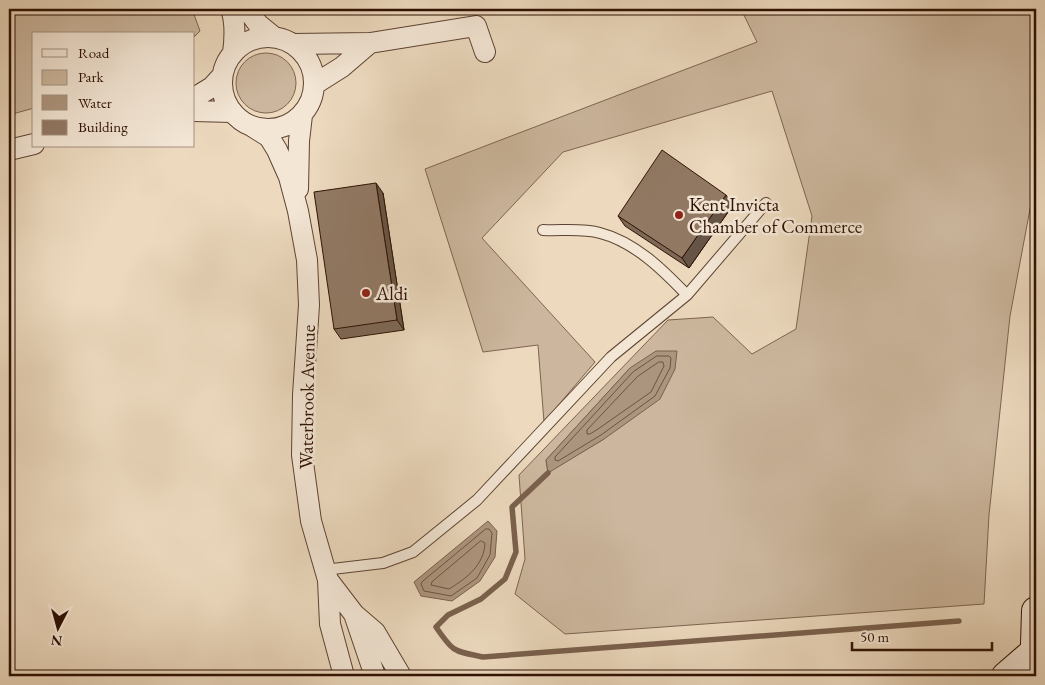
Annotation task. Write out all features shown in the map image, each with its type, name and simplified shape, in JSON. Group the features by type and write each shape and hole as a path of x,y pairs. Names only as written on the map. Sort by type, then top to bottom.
{"street":[{"path":"232,9 235,36 233,53"},
{"path":"247,9 258,24 274,37 293,44 370,43 476,26 485,52"},
{"path":"274,37 251,40 241,45 233,53 224,68 222,76 223,95 232,112 253,127 264,129 279,128 294,122 308,106 315,84 314,72 309,61 293,44"},
{"path":"315,84 342,67 370,43"},
{"path":"195,97 212,87 222,76"},
{"path":"195,111 232,112"},
{"name":"Waterbrook Avenue","path":"298,211 298,169 302,115"},
{"name":"Waterbrook Avenue","path":"253,127 269,137 289,177 298,211 307,260 309,305 303,395 302,455 311,521 326,575 330,624 344,676"},
{"path":"9,150 32,144"},
{"name":"Waterbrook Avenue","path":"326,575 354,614 375,632 400,676"},
{"path":"1006,676 1035,664 1036,611"},
{"name":"Waterbrook Avenue","path":"354,614 375,676"},
{"path":"332,676 338,656"}],"lane":[{"path":"326,575 383,563 413,552 477,500 611,357 687,295 766,203"},
{"path":"543,230 599,232 621,240 663,270 687,295"}],"green space":[{"path":"9,9 192,9 200,31 195,36 195,32 32,32 32,109 9,115"},
{"path":"741,9 1036,9 1036,177 1010,316 989,515 984,604 565,634 515,594 525,559 519,475 668,320 713,317 752,354 796,329 812,216 772,91 563,152 482,238 595,362 544,422 538,345 483,352 425,169 757,42","holes":["630,368 604,439 548,472 546,460"]},
{"path":"266,53 282,58 287,62 291,67 296,83 291,99 287,104 282,108 266,113 250,108 245,104 241,99 236,83 241,67 245,62 250,58"}],"water":[{"path":"656,351 677,351 675,369 660,399 604,439 548,473 546,460 630,368"},
{"path":"488,521 497,531 495,557 480,581 452,601 421,596 414,582"}],"building":[{"name":"Kent Invicta Chamber of Commerce","path":"662,150 726,195 682,258 618,216"},
{"name":"Aldi","path":"376,183 397,320 334,329 314,192"}],"waterway":[{"path":"548,473 512,507 516,552 505,579 481,599 448,615 436,627 450,646 455,649 483,657 959,621"}],"place":[{"name":"Kent Invicta Chamber of Commerce","path":"679,215"},
{"name":"Aldi","path":"366,293"}]}
